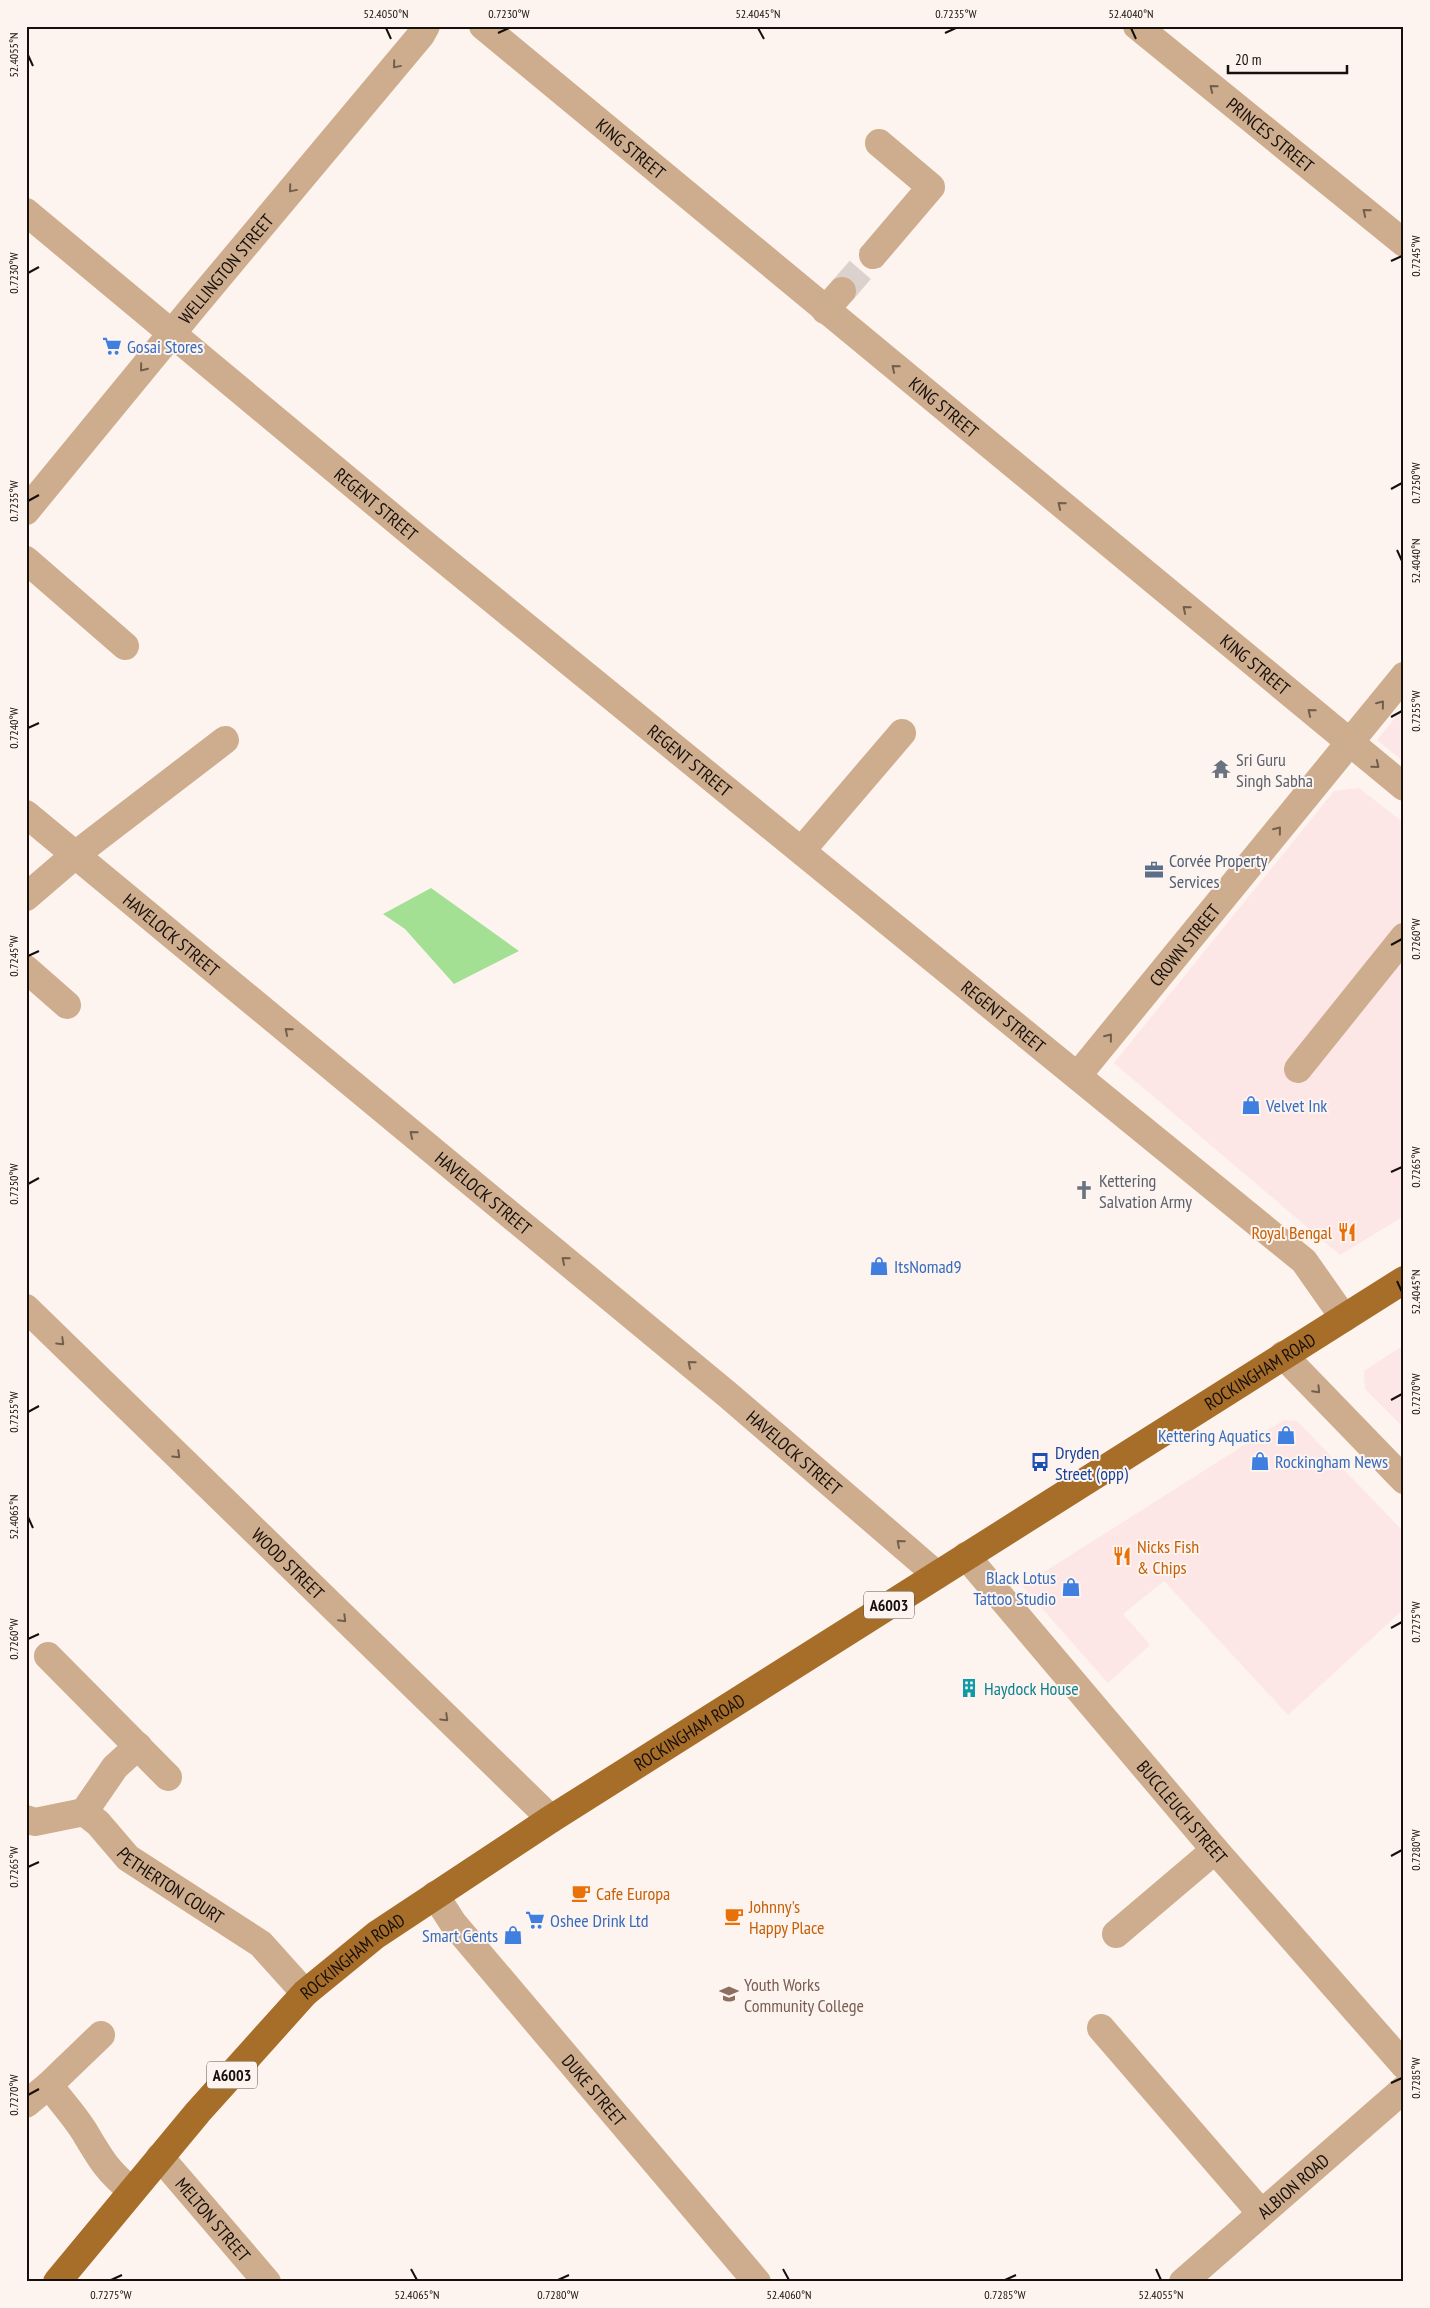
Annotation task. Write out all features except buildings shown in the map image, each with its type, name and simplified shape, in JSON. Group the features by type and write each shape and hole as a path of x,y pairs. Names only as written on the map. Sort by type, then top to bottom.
{"main road":[{"name":"ROCKINGHAM ROAD","path":"57,2282 160,2157 305,1993 376,1935 551,1819 1404,1280"}],"street":[{"name":"WELLINGTON STREET","path":"26,511 172,332 421,35 426,26"},
{"name":"KING STREET","path":"483,26 834,300 1349,744 1404,787"},
{"name":"PRINCES STREET","path":"1137,26 1404,243"},
{"path":"873,255 931,187 879,143"},
{"name":"REGENT STREET","path":"26,212 421,541 1304,1261 1344,1318"},
{"path":"26,560 125,646"},
{"name":"CROWN STREET","path":"1078,1075 1404,676"},
{"path":"802,850 902,733"},
{"path":"26,896 75,855 225,740"},
{"name":"HAVELOCK STREET","path":"26,814 728,1395 937,1575"},
{"path":"1298,1069 1404,937"},
{"path":"26,969 67,1005"},
{"name":"WOOD STREET","path":"26,1308 551,1819"},
{"path":"1283,1355 1404,1480"},
{"name":"BUCCLEUCH STREET","path":"966,1556 1215,1850 1404,2065"},
{"path":"48,1656 168,1777"},
{"path":"26,1819 35,1822 84,1812 115,1767 138,1746"},
{"name":"PETHERTON COURT","path":"84,1812 98,1823 128,1858 261,1944 305,1993"},
{"path":"1116,1934 1215,1850"},
{"name":"DUKE STREET","path":"435,1895 453,1923 757,2282"},
{"path":"1101,2028 1261,2213"},
{"path":"26,2104 49,2085 101,2035"},
{"path":"49,2085 83,2130 96,2154 112,2175 132,2191"},
{"name":"ALBION ROAD","path":"1183,2282 1404,2089"},
{"name":"MELTON STREET","path":"160,2157 267,2282"}],"shaded area":[{"path":"1404,707 1404,762 1377,740"},
{"path":"1359,788 1404,823 1404,1216 1340,1255 1114,1063 1334,791"},
{"path":"1404,1345 1404,1428 1365,1389 1364,1371"},
{"path":"1284,1420 1297,1421 1404,1532 1404,1609 1288,1715 1164,1581 1123,1614 1150,1645 1108,1683 1022,1586"}],"green space":[{"path":"431,888 519,951 454,984 405,929 383,914"}],"tunnel":[{"path":"842,291 873,255"}],"place":[{"name":"Gosai Stores","path":"112,346"},
{"name":"Sri Guru Singh Sabha","path":"1221,769"},
{"name":"Corvée Property Services","path":"1154,870"},
{"name":"Velvet Ink","path":"1251,1105"},
{"name":"Kettering Salvation Army","path":"1084,1190"},
{"name":"Royal Bengal","path":"1347,1232"},
{"name":"ItsNomad9","path":"879,1266"},
{"name":"Kettering Aquatics","path":"1286,1435"},
{"name":"Rockingham News","path":"1260,1461"},
{"name":"Dryden Street (opp)","path":"1040,1462"},
{"name":"Nicks Fish & Chips","path":"1122,1556"},
{"name":"Black Lotus Tattoo Studio","path":"1071,1587"},
{"name":"Haydock House","path":"969,1688"},
{"name":"Cafe Europa","path":"581,1893"},
{"name":"Johnny's Happy Place","path":"734,1916"},
{"name":"Oshee Drink Ltd","path":"535,1920"},
{"name":"Smart Gents","path":"513,1935"},
{"name":"Youth Works Community College","path":"729,1994"}]}
